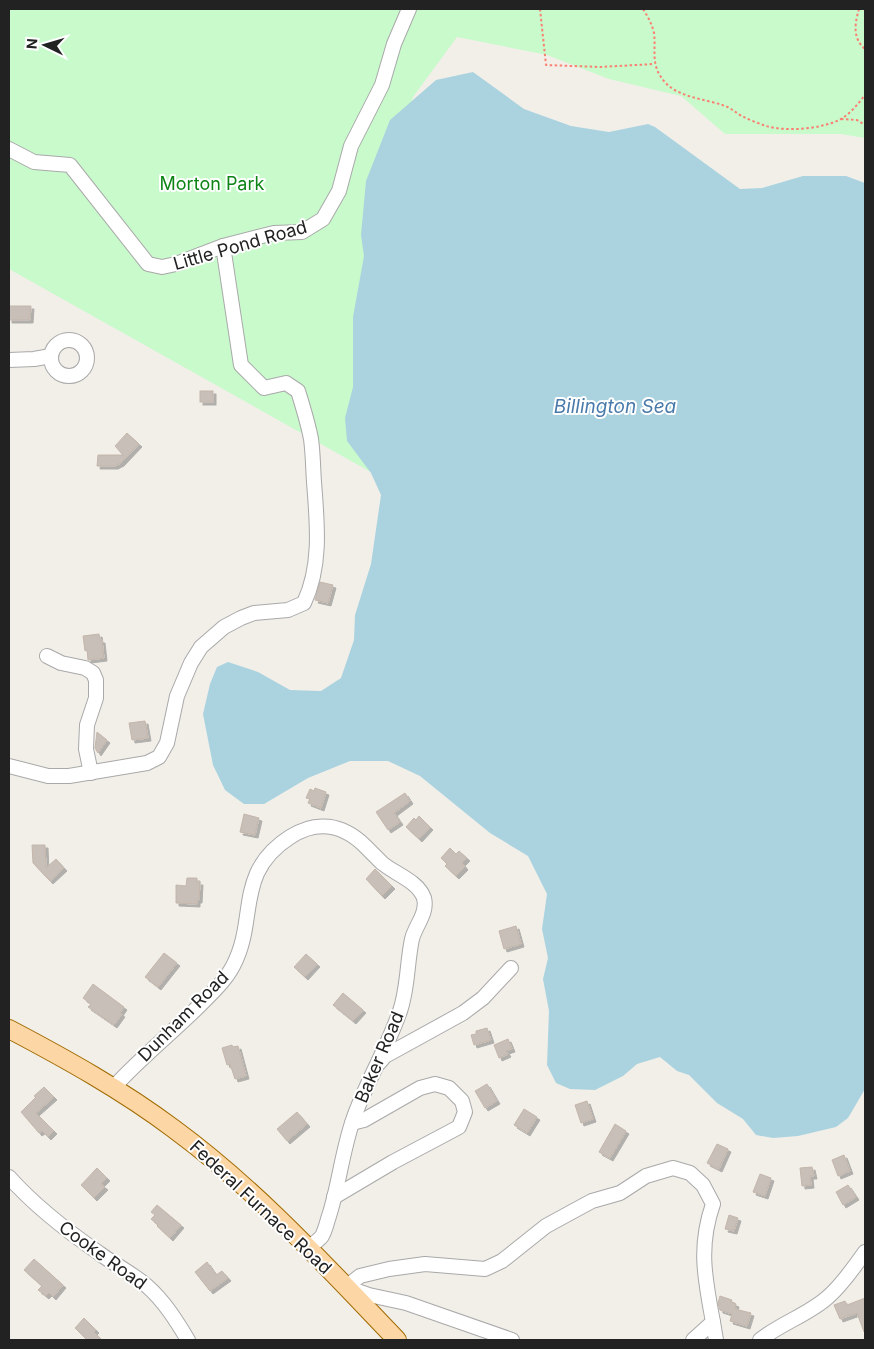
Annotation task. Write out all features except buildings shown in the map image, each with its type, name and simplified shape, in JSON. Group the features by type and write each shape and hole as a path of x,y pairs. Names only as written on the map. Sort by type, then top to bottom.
{"main road":[{"name":"Federal Furnace Road","path":"9,1029 75,1064 175,1129 230,1174 309,1248 397,1340"}],"street":[{"name":"Little Pond Road","path":"9,149 34,162 70,165 148,264 162,267 176,264 223,246 274,234 302,232 323,219 339,190 351,146 382,85 394,44 409,9"},
{"path":"9,766 48,776 69,776 147,763 159,757 167,743 177,696 191,663 201,647 224,626 254,612 288,610 304,603 311,588 316,555 317,520 311,441 305,414 298,391 286,383 264,388 241,365 223,246"},
{"path":"9,360 51,356"},
{"path":"47,656 61,662 85,668 93,673 96,680 96,698 87,724 86,749 91,773"},
{"name":"Dunham Road","path":"114,1088 134,1066 158,1046 223,981 233,965 242,943 254,878 275,849 289,837 314,827 339,828 354,836 383,864 395,872"},
{"name":"Baker Road","path":"309,1248 322,1236 334,1197 352,1123 367,1082 379,1064 401,1007 412,939 424,908 424,898 414,884 395,872"},
{"path":"379,1064 385,1056 463,1013 483,998 511,968"},
{"path":"334,1197 460,1126 465,1112 462,1101 449,1088 435,1084 420,1088 364,1120 352,1123"},
{"path":"346,1287 360,1276 389,1269 424,1264 485,1269 502,1261 546,1226 592,1201 620,1193 646,1176 673,1168 690,1173 702,1185 714,1204 707,1223 703,1251 704,1275 716,1340"},
{"name":"Cooke Road","path":"9,1177 42,1210 101,1255 148,1286 165,1305 188,1340"},
{"path":"760,1340 776,1328 802,1315 828,1297 850,1273 865,1252"},
{"path":"346,1287 369,1295 406,1303 512,1340"},
{"path":"693,1340 713,1322"}],"path":[{"path":"540,9 546,65 600,67 654,64"},
{"path":"643,9 651,22 654,34 654,64 661,78 671,87 691,97 726,106 743,117 767,126 790,130 820,126 841,119 856,107 865,95"},
{"path":"859,9 854,28 862,46 865,48"},
{"path":"841,119 857,120 865,125"}],"green space":[{"name":"Morton Park","path":"9,9 865,9 865,138 841,134 725,134 681,96 609,79 547,55 457,37 413,97 389,178 385,480 9,269"}],"water":[{"name":"Billington Sea","path":"473,72 524,109 571,126 609,132 648,124 655,127 740,189 762,188 803,176 846,176 865,183 865,1089 848,1118 836,1127 798,1136 773,1138 756,1135 743,1119 717,1103 689,1075 677,1071 660,1057 637,1064 623,1076 595,1090 570,1089 556,1083 547,1065 549,1011 543,979 548,958 542,929 547,894 528,856 490,833 420,776 388,761 350,761 308,778 264,804 244,804 225,790 213,765 203,714 210,684 217,667 228,662 258,672 290,690 321,691 341,678 354,640 355,615 371,564 381,495 371,473 347,441 345,418 353,387 353,317 364,256 361,235 366,181 390,120 436,80"}]}
